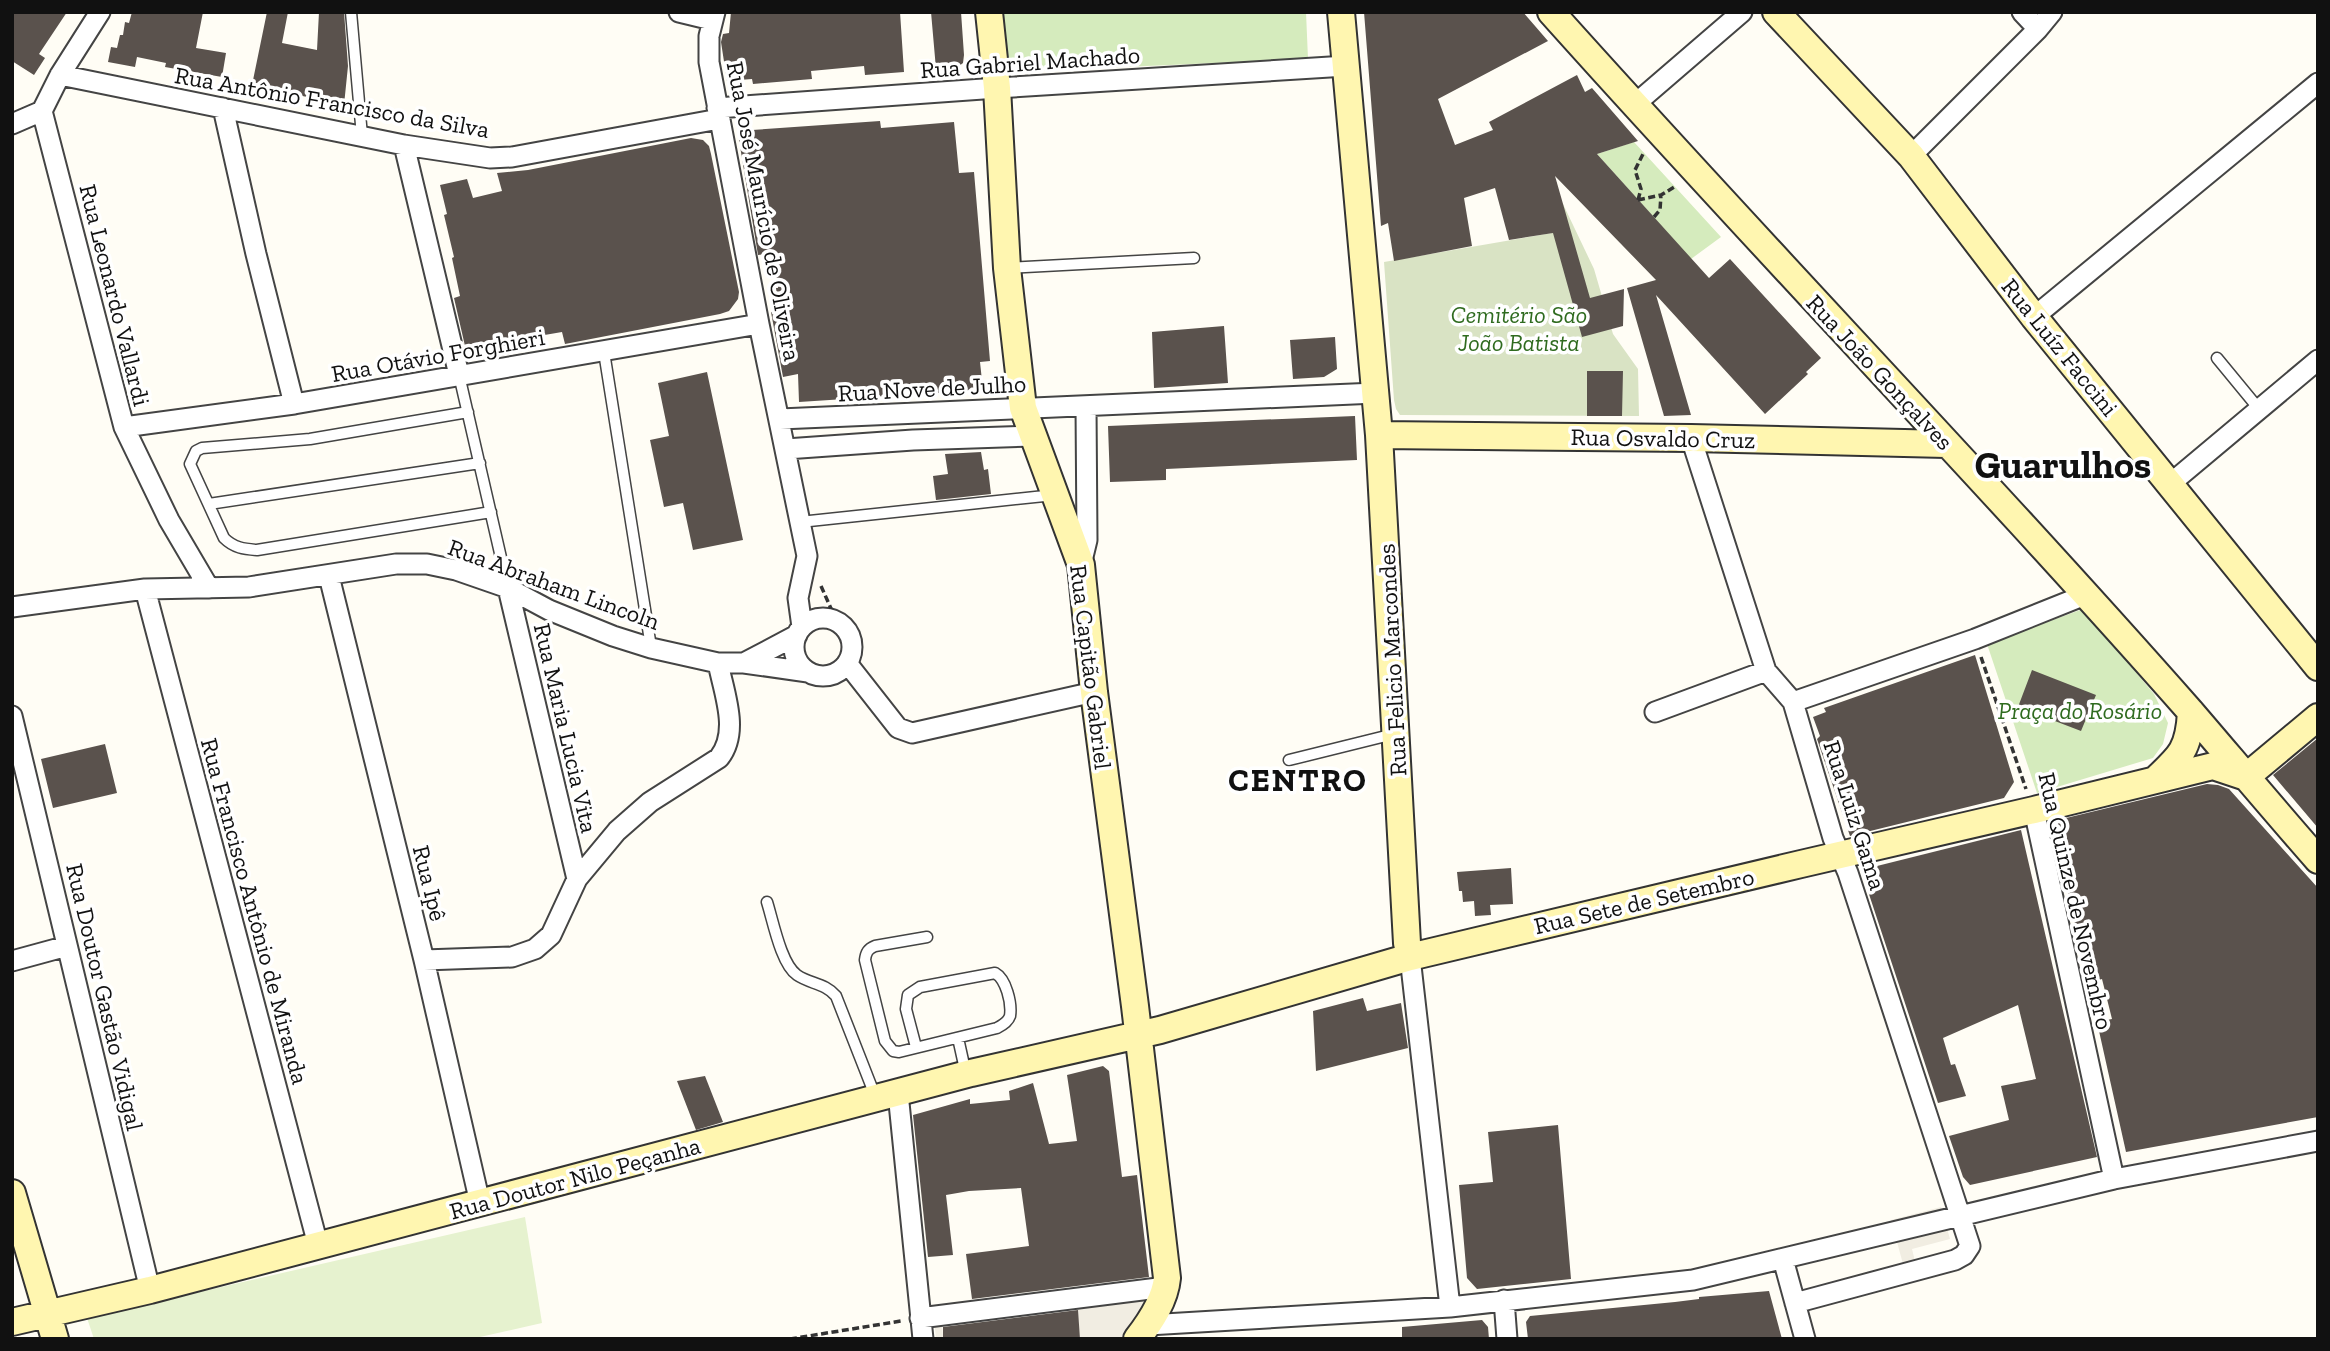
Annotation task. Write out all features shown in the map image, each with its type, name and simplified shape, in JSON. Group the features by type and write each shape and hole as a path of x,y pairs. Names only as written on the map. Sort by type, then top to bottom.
{"street":[{"path":"12,124 42,111 60,75 100,12"},
{"path":"679,12 714,16"},
{"name":"Rua Capitão Gabriel","path":"989,12 1006,268 1023,408 1081,565 1094,692 1167,1278 1166,1287 1142,1332"},
{"name":"Rua Felicio Marcondes","path":"1341,12 1379,435 1407,943 1450,1307"},
{"name":"Rua João Gonçalves","path":"1551,12 2191,712 2318,860"},
{"path":"1634,105 1742,12"},
{"name":"Rua Luíz Faccini","path":"1776,12 1910,156 2034,317 2318,667"},
{"path":"2022,12 2038,29"},
{"path":"1910,156 2052,12"},
{"name":"Rua José Maurício de Oliveira","path":"714,16 709,36 709,62 807,556"},
{"name":"Rua Gabriel Machado","path":"718,114 996,88 1346,66"},
{"name":"Rua Antônio Francisco da Silva","path":"60,75 404,145 490,158 512,157 718,114"},
{"path":"2034,317 2318,83"},
{"path":"222,108 294,404"},
{"name":"Rua Leonardo Vallardi","path":"42,111 124,427 169,520 209,588"},
{"path":"404,145 459,375"},
{"name":"Rua Otávio Forghieri","path":"124,427 294,404 759,324"},
{"path":"2170,484 2318,360"},
{"name":"Rua Nove de Julho","path":"780,419 1376,393"},
{"path":"1081,565 1087,540 1086,406"},
{"name":"Rua Osvaldo Cruz","path":"1379,435 1946,444"},
{"path":"786,449 913,440 1033,436"},
{"name":"Rua Luiz Gama","path":"1691,438 1766,671 1793,702 1950,1190 1961,1214 1969,1246 1964,1255 1955,1261 1795,1303"},
{"path":"799,631 819,619 838,622 850,636 852,645 848,663 836,673 822,676 808,672 800,665 795,655 794,645 799,631 798,598 807,556"},
{"name":"Rua Abraham Lincoln","path":"12,607 145,589 249,587 396,564 427,564 456,570 508,588 549,610 651,648 718,663 744,663 808,672"},
{"name":"Rua Ipê","path":"329,576 424,960 480,1203"},
{"name":"Rua Maria Lucia Vita","path":"508,588 577,879"},
{"name":"Rua Francisco Antônio de Miranda","path":"145,589 318,1245"},
{"path":"1793,702 1975,639 2085,596"},
{"name":"Rua Abraham Lincoln","path":"744,663 799,631"},
{"path":"424,960 512,957 536,949 551,935 577,879 625,824 650,802 719,758 727,748 730,727 718,663"},
{"path":"848,663 898,728 912,733 1094,692"},
{"path":"1655,712 1766,671"},
{"name":"Rua Sete de Setembro","path":"2154,781 2180,757 2188,736 2191,712"},
{"name":"Rua Doutor Gastão Vidigal","path":"12,716 19,771 67,946 150,1290"},
{"path":"2246,777 2318,718"},
{"name":"Rua Sete de Setembro","path":"1138,1035 1410,957 2213,766 2246,777"},
{"name":"Rua Quinze de Novembro","path":"2034,810 2114,1179"},
{"path":"12,961 67,946"},
{"name":"Rua Doutor Nilo Peçanha","path":"12,1322 52,1326 150,1290 969,1073 1138,1035"},
{"path":"887,1096 923,1339"},
{"path":"1142,1332 1450,1307 1693,1280 2114,1179 2318,1141"},
{"path":"12,1193 52,1326"},
{"path":"1783,1259 1805,1339"},
{"path":"920,1318 1166,1287"},
{"path":"1504,1300 1507,1339"}],"lane":[{"path":"351,12 362,136"},
{"path":"1006,268 1194,258"},
{"path":"604,352 651,648"},
{"path":"2217,358 2259,409"},
{"path":"459,375 508,588"},
{"path":"468,412 321,438 202,448 197,451 190,464 224,538 231,545 240,548 257,550 491,512"},
{"path":"209,504 480,463"},
{"path":"800,522 1055,495"},
{"path":"1289,760 1396,734"},
{"path":"767,902 792,970 799,977 830,989 836,996 887,1096"},
{"path":"916,1047 905,1009 905,1002 913,990 988,973 1000,975 1006,986 1010,1009 1007,1021 998,1028 899,1052 889,1047 885,1041 865,960 869,949 875,946 927,937"},
{"path":"960,1037 969,1073"}],"path":[{"path":"1644,152 1635,170 1641,189 1638,200 1661,195 1676,186"},
{"path":"1654,216 1660,210 1661,195"},
{"path":"807,556 838,622"},
{"name":"Rua Quinze de Novembro","path":"1975,639 2034,810"},
{"path":"790,1339 920,1318"}],"green space":[{"path":"1002,12 1306,12 1308,59 1008,72"},
{"path":"1634,142 1721,237 1691,259 1597,154"},
{"name":"Cemitério São João Batista","path":"1560,203 1563,204 1594,269 1613,334 1638,369 1639,416 1400,415 1394,400 1384,262 1552,233"},
{"name":"Praça do Rosário","path":"2083,609 2154,694 2168,723 2163,744 2153,758 2037,793 1987,644"},
{"path":"525,1217 542,1323 471,1339 94,1339 87,1318"}],"shaded area":[{"path":"1941,1207 1950,1239 1912,1249 1915,1261 1903,1264 1891,1220"},
{"path":"1152,1297 1140,1317 1121,1339 1080,1339 1077,1307 942,1322 943,1339 936,1339 933,1309"}],"building":[{"path":"12,12 67,12 39,54 45,58 34,75 12,61"},
{"path":"132,12 203,12 196,48 226,53 222,77 165,67 166,63 137,57 135,67 108,62 111,47 117,48 125,22 129,23"},
{"path":"267,12 288,12 282,43 317,50 319,12 344,12 348,66 344,105 252,85"},
{"path":"731,12 900,12 904,72 865,75 864,66 811,71 812,79 753,84 752,79 727,81 721,42 723,34 729,33"},
{"path":"931,12 961,12 964,55 963,63 959,66 936,69"},
{"path":"1364,12 1523,12 1548,41 1438,99 1455,145 1493,130 1489,122 1577,75 1585,92 1592,88 1638,141 1597,154 1709,278 1730,259 1821,358 1806,372 1808,374 1765,414 1656,295 1691,415 1664,416 1627,288 1656,280 1555,176 1590,298 1624,289 1623,326 1582,337 1553,233 1509,240 1495,188 1464,198 1472,246 1394,261 1388,223 1381,226"},
{"path":"880,121 881,128 954,122 959,173 974,172 990,361 980,362 983,390 799,402 798,374 783,377 771,312 779,311 773,253 758,255 739,140 752,130"},
{"path":"691,138 703,140 709,146 711,154 739,292 738,299 729,311 565,344 562,332 527,338 530,350 484,359 465,346 454,298 460,296 440,185 467,179 473,198 502,191 497,173 528,170"},
{"path":"1224,326 1228,383 1154,388 1152,332"},
{"path":"1335,337 1337,369 1324,377 1293,379 1290,340"},
{"path":"1587,371 1623,371 1622,416 1587,416"},
{"path":"707,372 743,540 693,550 683,503 664,507 650,440 669,436 658,383"},
{"path":"1355,416 1357,460 1166,469 1166,480 1110,482 1108,426"},
{"path":"981,452 984,470 988,469 991,494 936,500 933,476 948,474 945,454"},
{"path":"1975,655 2014,782 2004,798 1850,836 1817,739 1820,736 1813,717 1826,712 1824,708"},
{"path":"2032,670 2096,695 2081,731 2018,707"},
{"path":"2318,738 2318,828 2273,775"},
{"path":"105,744 117,793 53,808 41,759"},
{"path":"2207,784 2229,789 2318,888 2318,1117 2126,1152 2097,1022 2112,1019 2102,979 2088,983 2054,828 2062,819"},
{"path":"2021,830 2097,1157 1970,1185 1963,1177 1949,1136 2009,1120 2001,1086 2036,1079 2018,1005 1943,1038 1951,1065 1955,1064 1966,1096 1938,1103 1861,870"},
{"path":"1511,868 1513,904 1490,905 1491,915 1475,916 1474,901 1463,902 1457,872"},
{"path":"1363,998 1367,1011 1401,1003 1408,1048 1316,1071 1313,1011"},
{"path":"1103,1066 1109,1071 1122,1177 1137,1175 1149,1277 972,1299 966,1254 1029,1246 1021,1188 946,1195 953,1255 928,1257 913,1115 970,1099 970,1104 1010,1100 1009,1091 1033,1083 1049,1144 1077,1141 1067,1075"},
{"path":"705,1076 723,1122 696,1130 677,1081"},
{"path":"1558,1125 1571,1279 1477,1289 1467,1278 1459,1185 1493,1182 1488,1132"},
{"path":"1769,1291 1782,1339 1528,1339 1526,1322 1530,1316"},
{"path":"1078,1310 1080,1339 943,1339 943,1327"},
{"path":"1482,1320 1488,1327 1489,1339 1402,1339 1402,1327"}],"district":[{"name":"Guarulhos","path":"2063,465"},
{"name":"CENTRO","path":"1298,780"}]}
